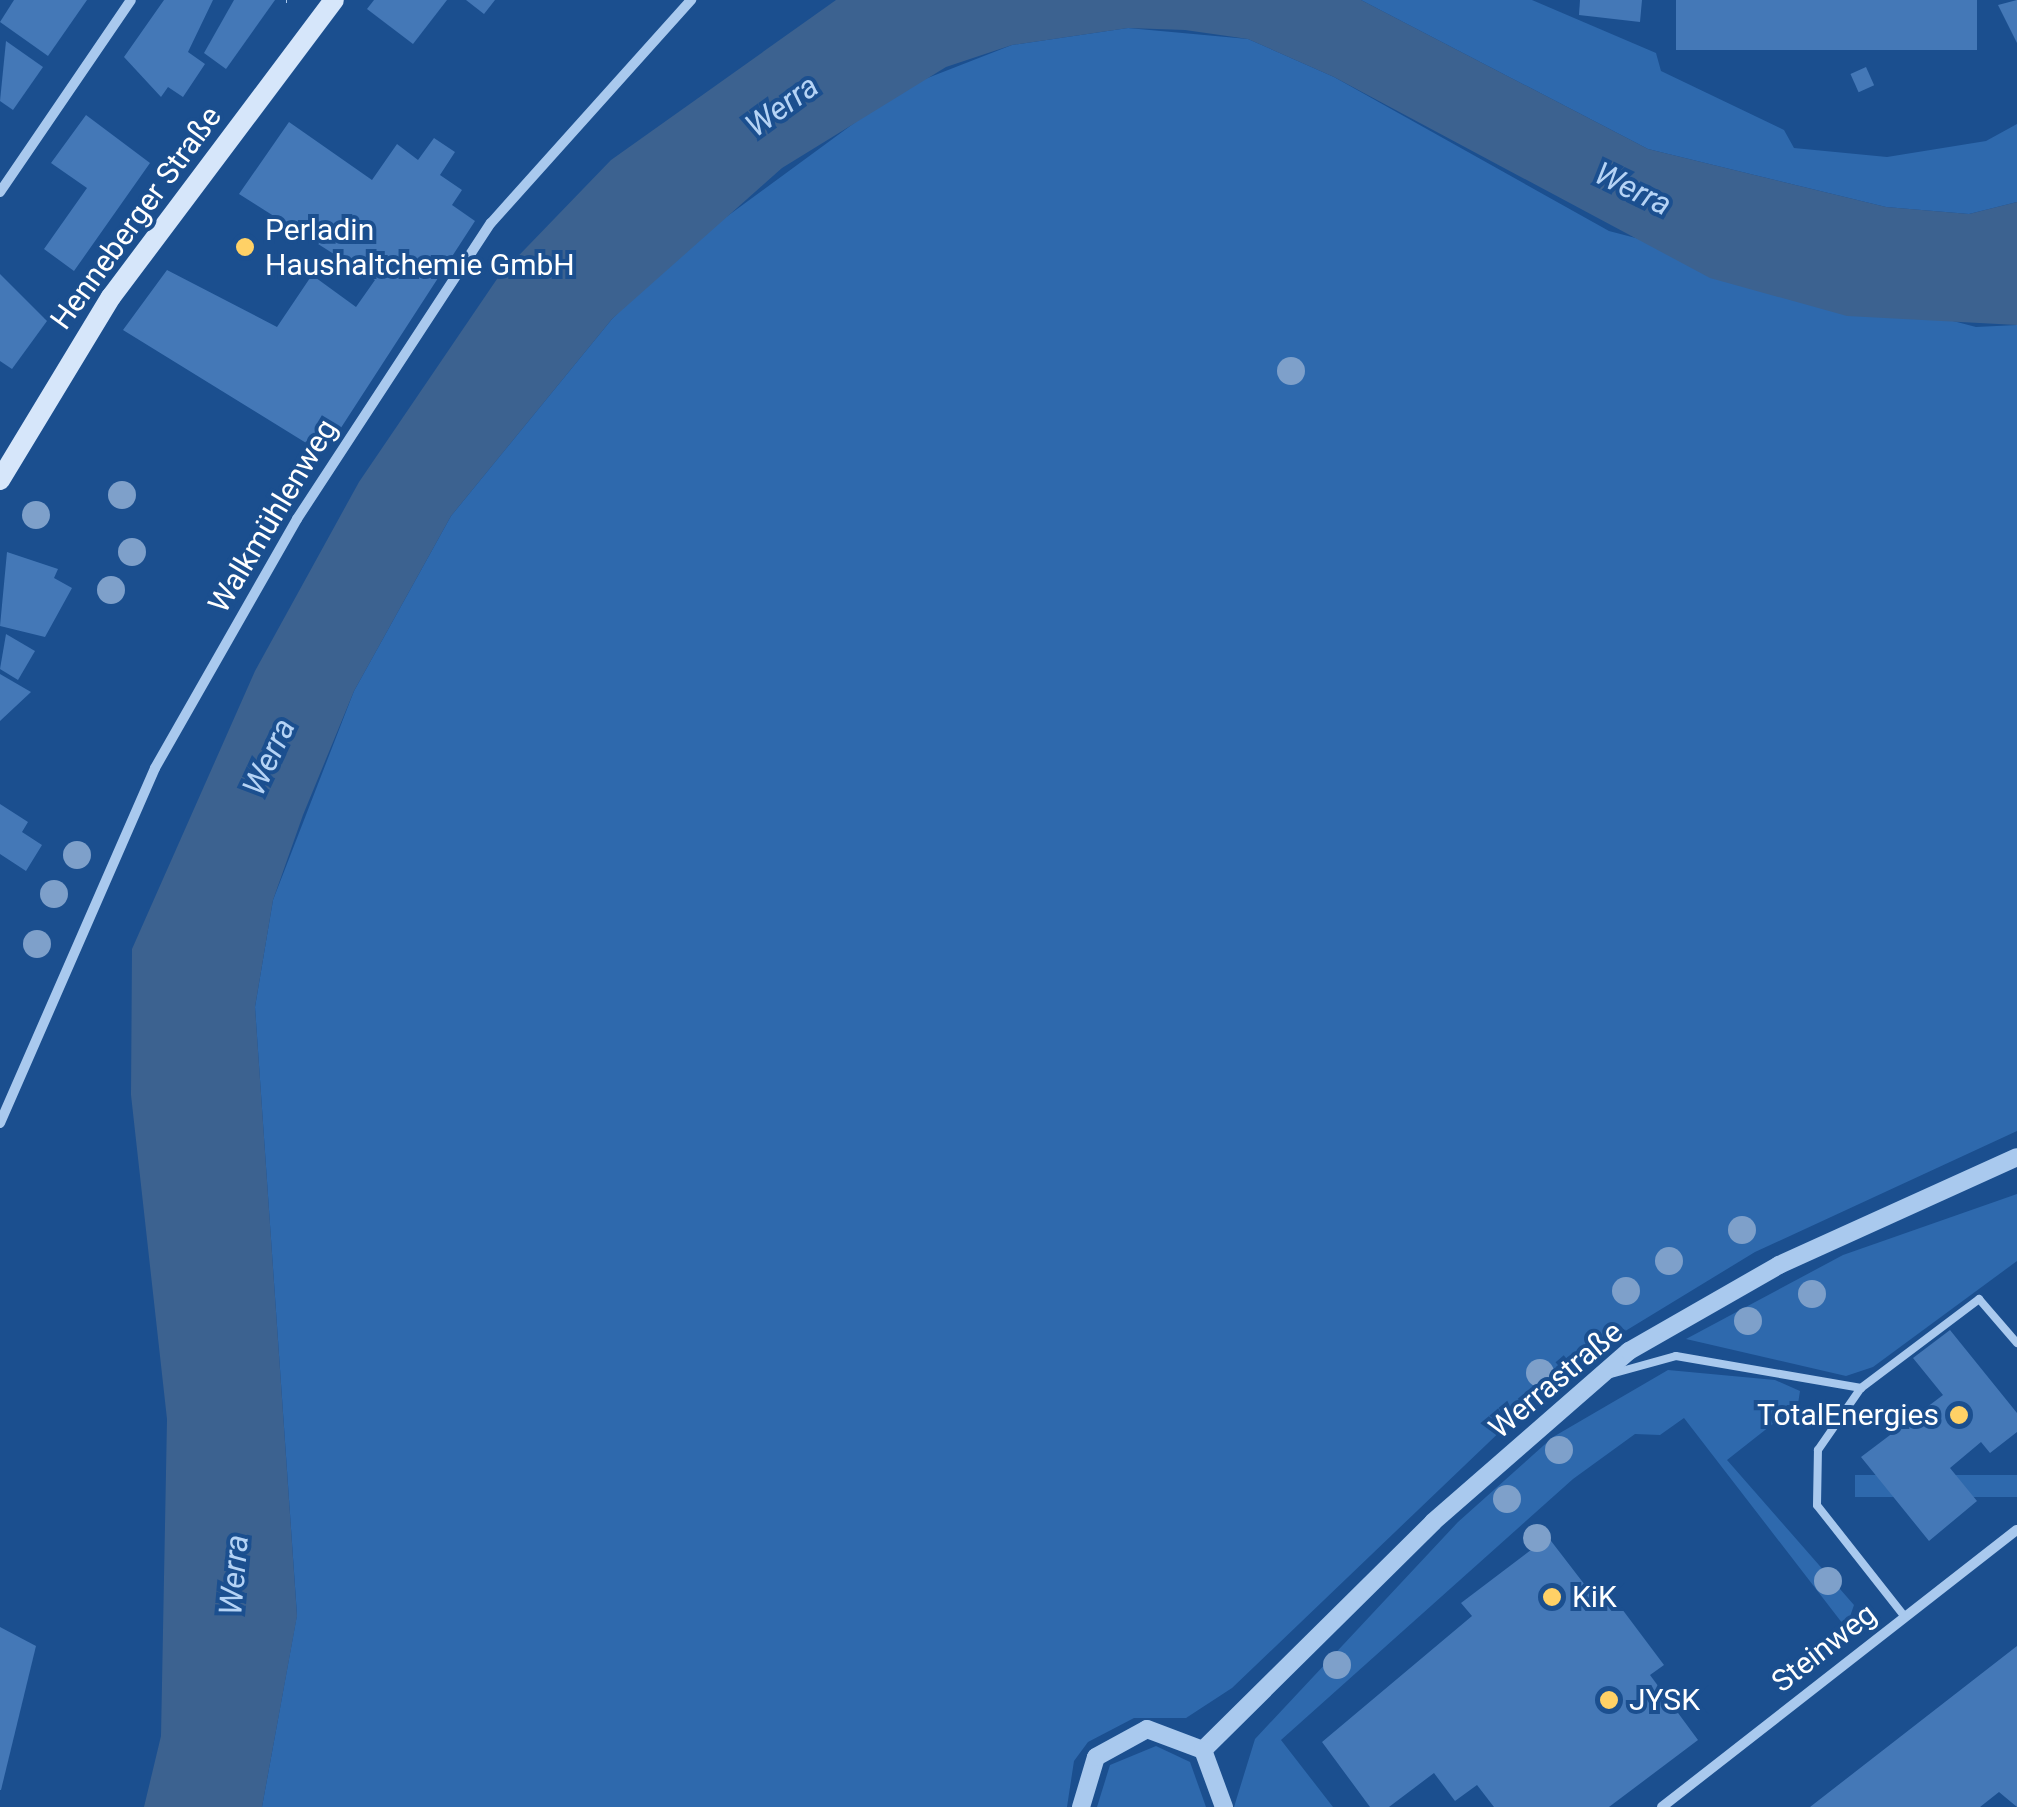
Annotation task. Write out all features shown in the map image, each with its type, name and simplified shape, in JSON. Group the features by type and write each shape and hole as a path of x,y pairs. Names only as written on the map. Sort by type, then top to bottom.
{"main road":[{"name":"Henneberger Straße","path":"0,480 111,298 334,0"}],"street":[{"path":"0,192 131,0"},
{"name":"Walkmühlenweg","path":"0,1123 156,768 297,519 491,223 691,0"},
{"name":"Werrastraße","path":"1203,1750 1434,1522 1596,1378 1706,1303 2017,1157"},
{"name":"Steinweg","path":"1662,1807 2017,1530"},
{"path":"1082,1807 1096,1757 1128,1733 1168,1730 1203,1750 1224,1807"}],"lane":[{"path":"1905,1617 1817,1505 1818,1450 1861,1388 1979,1298 2017,1343"},
{"path":"1596,1378 1676,1356 1861,1388"}],"shaded area":[{"path":"1361,0 1532,0 1656,53 1661,71 1784,130 1794,148 1887,157 1986,141 2017,124 2017,202 1969,214 1886,207 1648,149"},
{"path":"1128,28 1248,39 1334,77 1609,231 1976,327 2017,325 2017,1131 1755,1252 1604,1344 1534,1399 1232,1688 1186,1718 1134,1718 1088,1742 1074,1761 1067,1807 262,1807 297,1615 255,1007 273,900 354,691 451,516 612,319 688,245 902,88 1012,45"},
{"path":"2017,1194 2017,1261 1873,1367 1846,1376 1686,1339 1843,1255"},
{"path":"1668,1370 1775,1380 1800,1391 1798,1404 1727,1460 1854,1605 1846,1628 1684,1418 1660,1435 1635,1434 1573,1479 1281,1740 1333,1807 1234,1807 1255,1739 1458,1522 1553,1437"},
{"path":"1855,1475 2017,1475 2017,1497 1855,1497"},
{"path":"1156,1746 1190,1762 1206,1807 1097,1807 1110,1765"}],"water":[{"name":"Werra","path":"836,0 1361,0 1648,149 1886,207 1969,214 2017,202 2017,325 1847,316 1710,278 1334,77 1248,39 1185,30 1128,28 1012,45 946,67 782,168 612,319 451,516 354,691 303,815 273,900 255,1007 297,1616 262,1807 144,1807 161,1736 167,1419 131,1095 132,949 255,671 359,482 499,276 611,160"}],"building":[{"path":"14,0 87,0 48,56 0,22"},
{"path":"164,0 213,0 188,52 205,64 183,97 168,87 161,97 124,57"},
{"path":"234,0 275,0 226,69 204,53"},
{"path":"374,0 447,0 413,44 367,9"},
{"path":"466,0 495,0 484,14"},
{"path":"1580,0 1642,0 1640,22 1579,15"},
{"path":"1676,0 1977,0 1977,50 1676,50"},
{"path":"2017,0 2017,43 1998,5"},
{"path":"6,41 43,67 13,110 0,101"},
{"path":"1866,67 1874,85 1859,92 1850,74"},
{"path":"86,115 150,163 74,271 44,249 87,188 51,163"},
{"path":"289,122 372,180 397,144 418,160 434,138 455,152 440,175 462,190 452,205 475,221 324,454 123,330 167,270 277,327 312,275 356,307 375,280 239,194"},
{"path":"0,274 47,321 12,369 0,361"},
{"path":"7,552 58,569 54,578 72,588 45,637 0,626"},
{"path":"6,634 35,651 18,680 0,669"},
{"path":"0,674 31,692 0,721"},
{"path":"0,804 28,822 22,832 42,845 26,871 0,854"},
{"path":"1950,1330 2017,1413 2017,1432 1990,1453 1981,1442 1950,1468 1977,1501 1929,1541 1861,1457 1943,1395 1913,1358"},
{"path":"1548,1537 1598,1602 1610,1593 1664,1665 1650,1675 1698,1740 1609,1807 1494,1807 1477,1785 1455,1801 1434,1773 1389,1807 1370,1807 1322,1742 1472,1616 1461,1603"},
{"path":"0,1627 36,1646 1,1790 0,1790"},
{"path":"2017,1646 2017,1807 1999,1792 1980,1807 1810,1807"}],"place":[{"name":"Perladin Haushaltchemie GmbH","path":"245,247"},
{"name":"TotalEnergies","path":"1959,1415"},
{"name":"KiK","path":"1552,1597"},
{"name":"JYSK","path":"1609,1700"}]}
